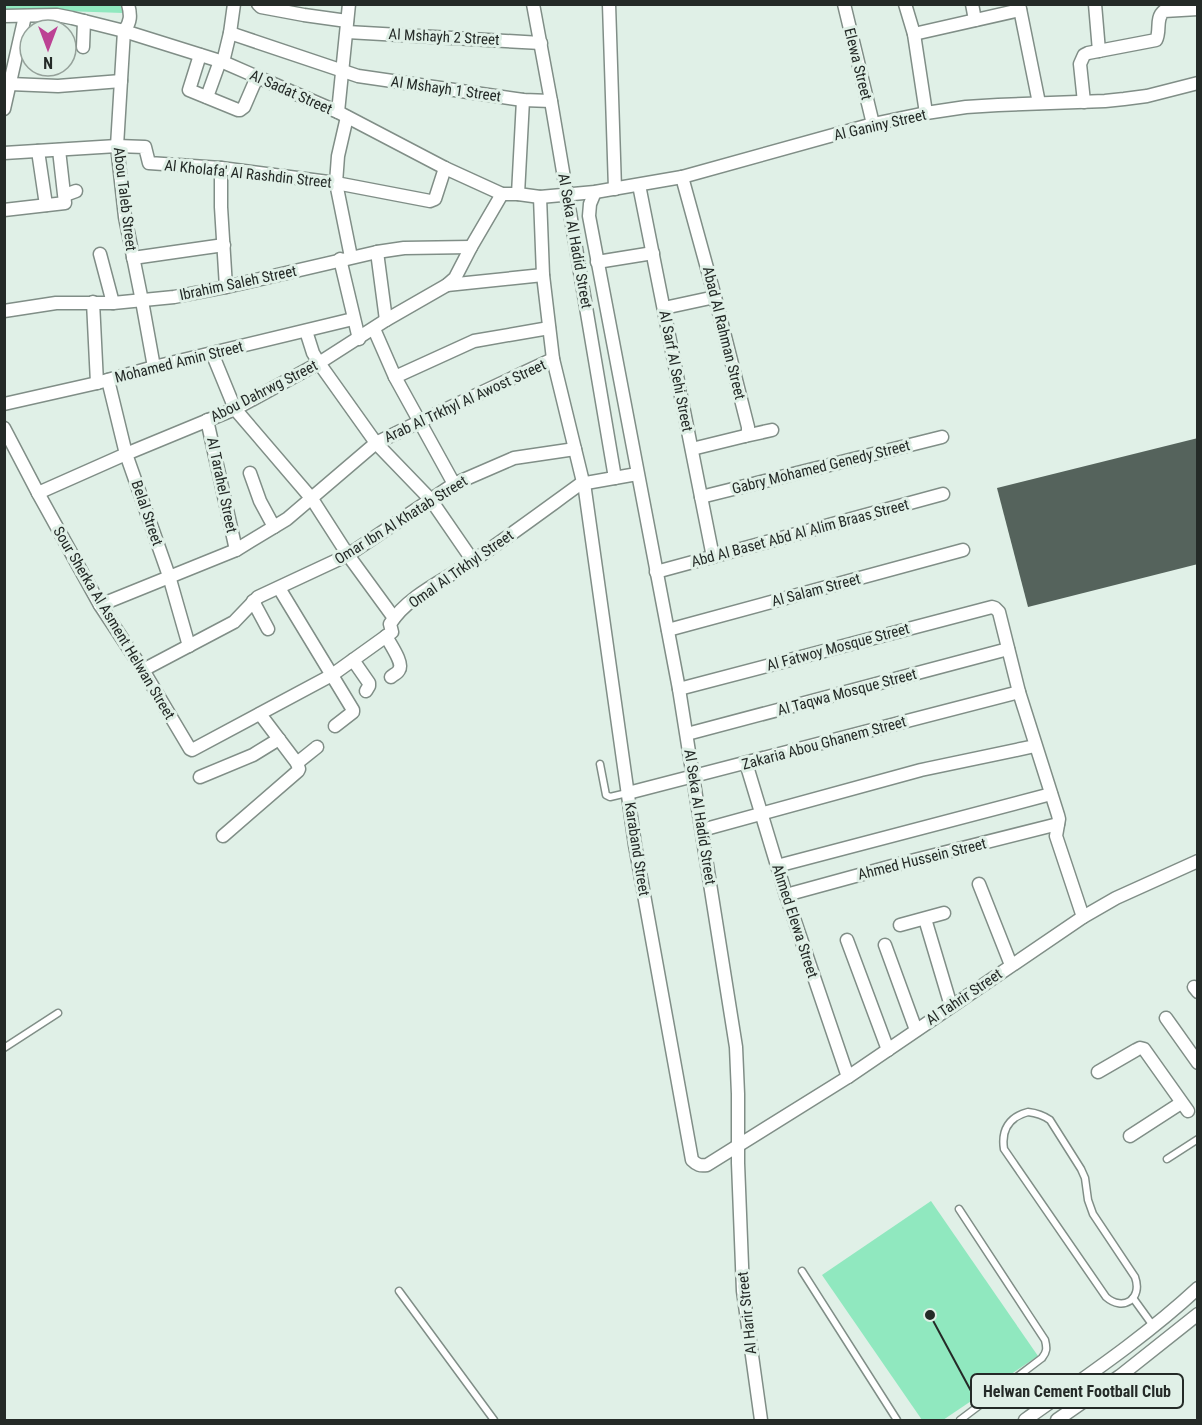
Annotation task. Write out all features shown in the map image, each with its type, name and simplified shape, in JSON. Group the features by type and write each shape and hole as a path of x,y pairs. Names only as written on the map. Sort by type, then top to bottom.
{"street":[{"name":"Abou Taleb Street","path":"128,4 131,16 124,31 117,146 125,217 154,367"},
{"path":"207,97 230,33 234,4"},
{"name":"Al Mshayh 2 Street","path":"258,4 261,7 347,26 541,43"},
{"path":"348,4 336,183 353,319 359,339"},
{"name":"Al Seka Al Hadid Street","path":"533,4 615,478"},
{"path":"609,4 615,189"},
{"name":"Elewa Street","path":"844,4 873,124"},
{"path":"905,4 914,34 926,113"},
{"path":"972,4 975,20"},
{"path":"1095,4 1099,51"},
{"path":"914,34 1019,7 1039,103"},
{"path":"1084,102 1080,64 1084,55 1156,40 1160,9 1164,11 1197,9"},
{"name":"Al Sadat Street","path":"4,16 57,15 124,31 200,55 257,77 342,115 445,168 502,194 540,197 567,195"},
{"path":"4,109 25,16"},
{"path":"83,47 84,21"},
{"name":"Al Mshayh 1 Street","path":"230,33 366,78 523,100 551,101"},
{"path":"200,55 188,88 240,110 244,107 257,77"},
{"path":"10,84 58,86 121,81"},
{"name":"Al Ganiny Street","path":"567,195 682,177 873,124 926,113 977,106 1105,101 1147,96 1197,83"},
{"path":"518,194 523,100"},
{"name":"Al Kholafa' Al Rashdin Street","path":"4,153 117,146 145,147 148,163 221,168 336,183 433,200 445,168"},
{"path":"4,210 65,203 71,193 59,150"},
{"path":"38,151 46,205"},
{"path":"221,168 225,287"},
{"name":"Abad Al Rahman Street","path":"682,177 716,297 748,427 745,436"},
{"name":"Al Sarf Al Sehi Street","path":"639,185 713,557"},
{"name":"Al Seka Al Hadid Street","path":"595,192 590,204 589,216 687,734 736,1047 738,1162"},
{"name":"Abou Dahrwg Street","path":"38,493 236,409 319,363 386,320 447,285 455,278 502,194"},
{"name":"Al Seka Al Hadid Street","path":"540,197 543,274 553,359 584,483"},
{"path":"133,258 224,245"},
{"name":"Ibrahim Saleh Street","path":"4,311 56,303 113,303 174,297 377,252 404,248 471,247"},
{"path":"377,252 386,320"},
{"path":"597,262 653,253"},
{"path":"100,254 113,303"},
{"name":"Abou Dahrwg Street","path":"447,285 543,274"},
{"path":"664,308 716,297"},
{"name":"Belal Street","path":"93,302 102,382 169,576 189,646"},
{"name":"Mohamed Amin Street","path":"4,404 102,382 212,352 353,319"},
{"path":"394,377 474,341 549,328"},
{"path":"374,329 394,377 454,484"},
{"path":"306,331 319,363 376,444 431,500 472,561"},
{"path":"212,352 236,409 312,499 348,555 394,618"},
{"name":"Arab Al Trkhyl Al Awost Street","path":"100,604 236,550 287,519 376,444 553,359"},
{"name":"Al Tarahel Street","path":"207,420 236,550"},
{"name":"Sour Sherka Al Asment Helwan Street","path":"4,428 100,604 190,749 194,750 260,714"},
{"path":"692,449 772,430"},
{"name":"Gabry Mohamed Genedy Street","path":"701,497 942,437"},
{"name":"Omar Ibn Al Khatab Street","path":"143,670 234,622 258,597 348,555 454,484 514,458 575,449"},
{"path":"250,473 260,501 274,527"},
{"path":"584,483 637,474"},
{"name":"Omal Al Trkhyl Street","path":"386,636 393,631 390,624 394,618 420,593 472,561 584,483"},
{"name":"Karaband Street","path":"584,483 635,845 692,1160 701,1166 707,1165 738,1146"},
{"name":"Abd Al Baset Abd Al Alim Braas Street","path":"656,572 943,494"},
{"name":"Al Salam Street","path":"668,630 963,550"},
{"path":"279,588 354,711 335,726"},
{"path":"253,601 268,629"},
{"name":"Al Fatwoy Mosque Street","path":"679,689 992,607 998,609 1008,649"},
{"path":"223,836 298,771 297,763 260,714 332,675 386,636 401,668 391,677"},
{"path":"1008,649 1035,746 1058,815 1056,836 1083,917"},
{"name":"Al Taqwa Mosque Street","path":"687,734 1008,649"},
{"path":"353,660 369,683 366,691"},
{"name":"Zakaria Abou Ghanem Street","path":"628,793 1019,692"},
{"path":"200,777 253,755 279,738"},
{"path":"702,830 921,770 1035,746"},
{"path":"297,763 317,747"},
{"name":"Ahmed Elewa Street","path":"746,763 786,895 848,1077"},
{"path":"777,866 1051,794"},
{"name":"Ahmed Hussein Street","path":"786,895 1058,824"},
{"name":"Al Tahrir Street","path":"738,1146 848,1077 1083,917 1116,898 1197,861"},
{"path":"979,884 1011,965"},
{"path":"900,925 944,913"},
{"path":"925,919 951,1006"},
{"path":"847,940 888,1050"},
{"path":"885,945 916,1030"},
{"path":"1166,1018 1197,1063"},
{"path":"1098,1072 1136,1050 1144,1049 1188,1108 1130,1136"},
{"name":"Al Harir Street","path":"738,1162 743,1291 760,1420"},
{"path":"1025,1420 1154,1327 1197,1288"},
{"path":"1057,1420 1120,1376 1197,1314"},
{"path":"1154,1327 1165,1341"}],"lane":[{"path":"600,764 606,795 610,797 628,793"},
{"path":"4,1048 58,1013"},
{"path":"1036,1112 1050,1120 1081,1169 1085,1178 1088,1200 1100,1227 1135,1277 1138,1284 1133,1298 1127,1303 1119,1304 1106,1297 1004,1149 1004,1132 1013,1118 1020,1114 1036,1112"},
{"path":"1167,1159 1197,1139"},
{"path":"959,1209 1045,1340 1047,1347 1042,1358 960,1420"},
{"path":"802,1271 897,1420"},
{"path":"399,1291 494,1420"},
{"path":"1133,1298 1154,1327"}],"green space":[{"path":"5,4 120,4 123,13 5,9"},
{"path":"931,1201 1038,1356 943,1420 922,1420 822,1275"}],"building":[{"path":"1198,438 1198,564 1028,607 997,488"}],"place":[{"name":"Helwan Cement Football Club","path":"930,1315"}]}
